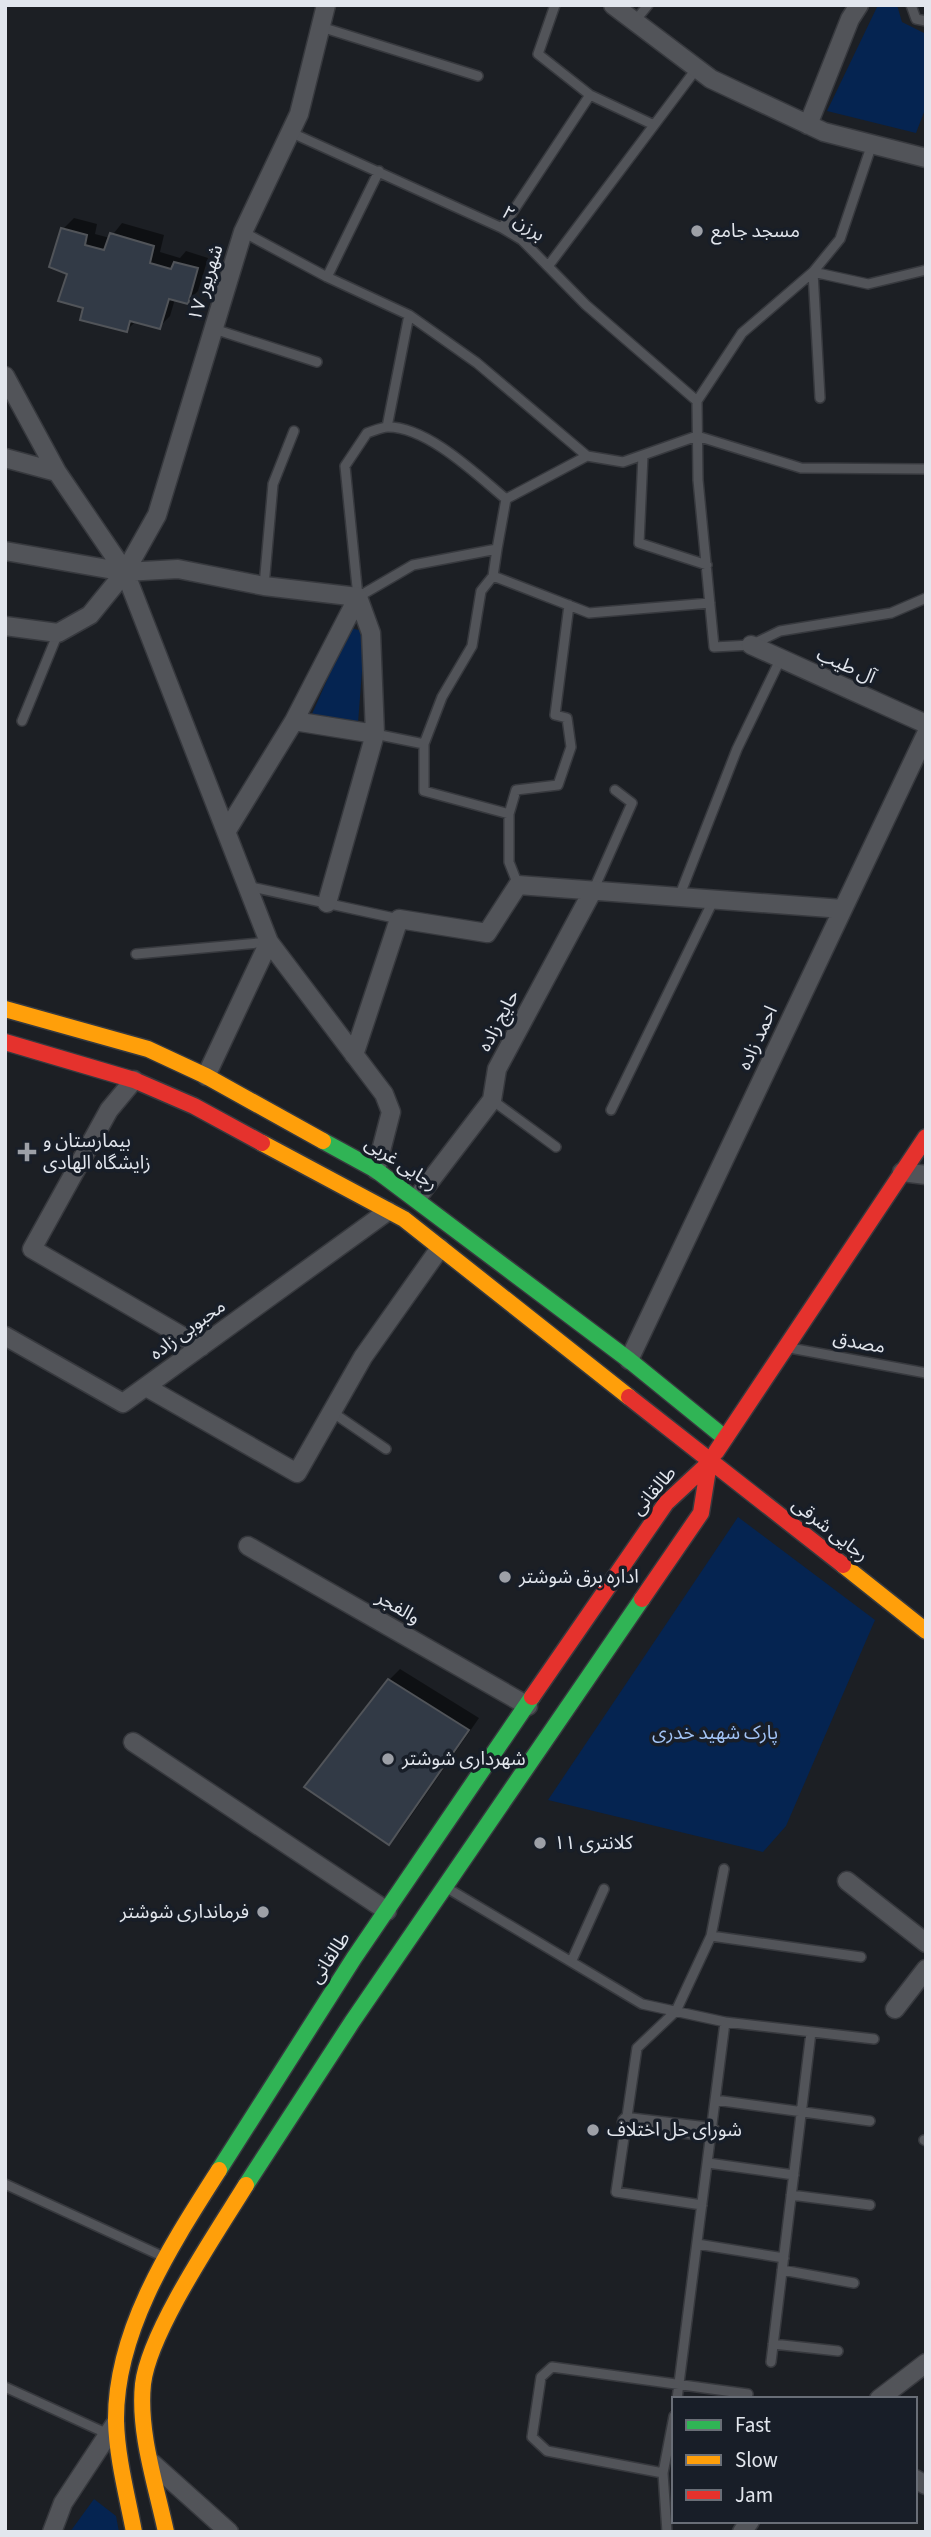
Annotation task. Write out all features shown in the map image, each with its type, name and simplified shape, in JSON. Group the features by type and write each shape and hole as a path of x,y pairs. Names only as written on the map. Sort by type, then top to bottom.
{"main road":[{"name":"رجایی غربی","path":"5,1009 141,1065 194,1106 388,1211 440,1248 709,1463"},
{"name":"رجایی غربی","path":"5,1042 206,1076 376,1170 417,1198 629,1360 725,1438"},
{"name":"طالقانی","path":"134,2532 112,2429 119,2384 132,2335 166,2258 320,2010 387,1911 666,1503 709,1463 926,1138"},
{"name":"طالقانی","path":"166,2532 145,2426 144,2384 151,2353 170,2313 251,2178 444,1886 701,1513 709,1463"},
{"name":"رجایی شرقی","path":"709,1463 926,1631"}],"street":[{"name":"۱۷ شهریور","path":"58,633 90,615 125,572 157,515 243,232 292,133 326,5"},
{"path":"613,5 711,79 824,132 924,154"},
{"path":"808,125 850,19 859,5"},
{"path":"5,376 57,472 125,572 269,942 384,1094 391,1112 376,1170"},
{"path":"5,458 57,472"},
{"path":"5,551 125,572 178,569 264,586 358,597"},
{"path":"226,832 294,721 358,597"},
{"path":"327,903 375,734 371,633 358,597"},
{"path":"5,626 58,633"},
{"name":"آل طیب","path":"751,645 926,724"},
{"path":"294,721 375,734"},
{"name":"احمد زاده","path":"629,1360 926,734"},
{"path":"354,1055 398,919 487,933 518,885 843,909"},
{"name":"حایج زاده","path":"417,1198 492,1100 497,1069 592,892"},
{"path":"206,1076 269,942"},
{"path":"141,1065 108,1110 32,1249 201,1347"},
{"path":"902,1172 926,1175"},
{"name":"محبوبی زاده","path":"5,1336 123,1403 388,1211"},
{"path":"146,1387 297,1474 363,1357 440,1248"},
{"name":"والفجر","path":"248,1546 528,1706"},
{"path":"133,1742 387,1911"},
{"path":"847,1881 926,1943"},
{"path":"895,2009 926,1969"},
{"path":"626,2122 711,2132"},
{"path":"882,2397 926,2363"},
{"path":"52,2532 63,2503 112,2429"},
{"path":"152,2463 229,2532"}],"lane":[{"path":"555,5 538,54 590,95 654,125"},
{"path":"635,21 648,5"},
{"path":"911,5 916,19 926,21"},
{"path":"321,27 478,76"},
{"path":"549,265 697,68"},
{"path":"502,228 590,95"},
{"name":"برزن ۲","path":"292,133 502,228 522,240 586,305 697,401"},
{"path":"872,144 840,239 813,272 742,333 697,401 698,480 714,647 751,645 780,631 891,613 926,597"},
{"path":"327,277 379,171"},
{"path":"243,232 327,277 409,315 477,362 587,456 623,462 697,436 801,468 926,469"},
{"path":"813,272 868,284 926,270"},
{"path":"813,272 820,398"},
{"path":"387,427 409,315"},
{"path":"214,329 317,362"},
{"path":"498,549 413,565 358,597 345,466 367,433 387,427 411,432 454,456 506,499"},
{"path":"264,586 273,484 294,431"},
{"path":"643,455 639,543 707,565"},
{"path":"506,499 587,456"},
{"path":"506,499 493,576 481,591 472,646 442,697 424,744 424,791 509,814"},
{"path":"493,576 589,613 710,603"},
{"path":"518,885 509,862 509,814 516,790 558,785 571,747 567,718 555,715 569,605"},
{"path":"22,721 58,633"},
{"path":"679,898 737,749 780,660"},
{"path":"375,734 424,744"},
{"path":"592,892 632,803 615,790"},
{"path":"247,886 398,919"},
{"path":"611,1110 713,901"},
{"path":"136,954 269,942"},
{"path":"492,1100 556,1147"},
{"name":"مصدق","path":"785,1348 926,1373"},
{"path":"332,1412 386,1449"},
{"path":"702,2205 617,2192 636,2048 676,2011 711,1936 724,1869"},
{"path":"444,1886 642,2004 725,2022 874,2039"},
{"path":"572,1961 604,1889"},
{"path":"711,1936 861,1957"},
{"path":"677,2397 725,2022"},
{"path":"771,2362 811,2032"},
{"path":"715,2100 870,2121"},
{"path":"708,2162 794,2175"},
{"path":"5,2184 166,2258"},
{"path":"791,2194 870,2205"},
{"path":"697,2244 784,2258"},
{"path":"782,2270 854,2283"},
{"path":"773,2344 838,2351"},
{"path":"663,2473 547,2451 532,2437 541,2378 552,2367 748,2394"},
{"path":"5,2387 112,2429"},
{"path":"667,2532 663,2473 672,2426"}],"green space":[{"path":"878,5 897,5 902,22 926,34 926,107 916,133 827,111"},
{"path":"350,628 359,630 364,645 358,723 312,714"},
{"name":"پارک شهید خدری","path":"738,1517 875,1620 786,1826 763,1852 548,1800"},
{"path":"94,2499 116,2516 119,2532 70,2532"}],"building":[{"path":"61,228 87,235 85,245 104,250 110,233 154,246 150,263 171,269 174,262 198,268 188,304 169,299 160,329 130,321 127,332 80,320 83,308 58,301 67,274 49,267"},
{"name":"شهرداری شوشتر","path":"388,1679 469,1730 389,1845 304,1787"}],"traffic: fast":[{"path":"323,1141 376,1170 629,1360 725,1438"},
{"path":"246,2185 352,2022 642,1599"},
{"path":"219,2170 354,1958 532,1697"}],"traffic: slow":[{"path":"5,1009 148,1049 206,1076 323,1141"},
{"path":"262,1143 404,1219 629,1397"},
{"path":"843,1565 926,1631"},
{"path":"134,2532 120,2463 116,2421 118,2387 125,2354 149,2289 219,2170"},
{"path":"166,2532 143,2421 143,2384 148,2362 186,2283 246,2185"}],"traffic: jam":[{"path":"5,1042 134,1080 194,1106 262,1143"},
{"path":"716,1452 926,1137"},
{"path":"629,1397 843,1565"},
{"path":"532,1697 666,1503 709,1463 701,1513 642,1599"}],"place":[{"name":"مسجد جامع","path":"697,231"},
{"name":"بیمارستان و زایشگاه الهادی","path":"27,1152"},
{"name":"اداره برق شوشتر","path":"505,1577"},
{"name":"شهرداری شوشتر","path":"388,1759"},
{"name":"کلانتری ۱۱","path":"540,1843"},
{"name":"فرمانداری شوشتر","path":"263,1912"},
{"name":"شورای حل اختلاف","path":"593,2130"}]}
